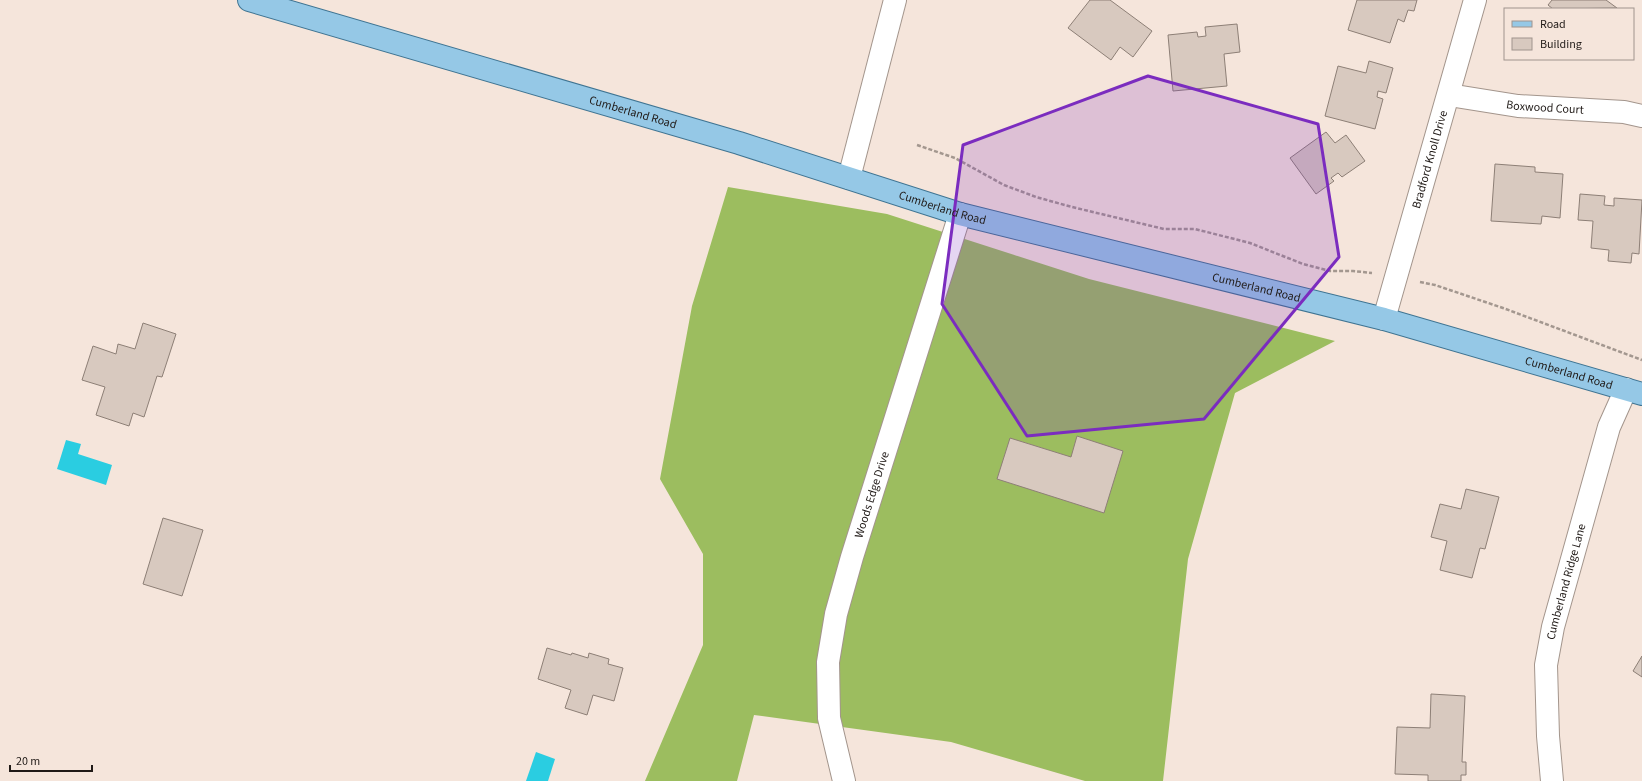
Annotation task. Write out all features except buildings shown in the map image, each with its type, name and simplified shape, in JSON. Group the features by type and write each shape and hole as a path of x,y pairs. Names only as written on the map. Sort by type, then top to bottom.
{"main road":[{"name":"Cumberland Road","path":"249,0 710,134 960,214 1384,318 1634,392"}],"street":[{"path":"849,178 895,0"},
{"name":"Bradford Knoll Drive","path":"1384,318 1475,0"},
{"name":"Boxwood Court","path":"1449,95 1518,106 1624,112 1642,116"},
{"name":"Woods Edge Drive","path":"844,781 829,718 828,662 836,614 852,557 960,214"},
{"name":"Cumberland Ridge Lane","path":"1552,781 1548,736 1546,665 1553,627 1609,427 1634,392"}],"path":[{"path":"916,145 955,158 1004,185 1043,199 1164,229 1195,229 1250,243 1303,264 1330,271 1354,271"},
{"path":"1435,285 1503,308 1642,360"}],"highlighted area":[{"path":"1148,76 1318,124 1339,257 1204,419 1027,436 942,304 963,145"}],"green space":[{"path":"728,187 887,214 1089,279 1335,341 1235,393 1188,559 1163,781 1085,781 951,742 754,715 737,781 645,781 703,645 703,554 660,479 692,306"}],"water":[{"path":"66,440 81,444 78,454 112,465 106,485 57,469"},
{"path":"536,752 555,759 548,781 526,781"}]}
